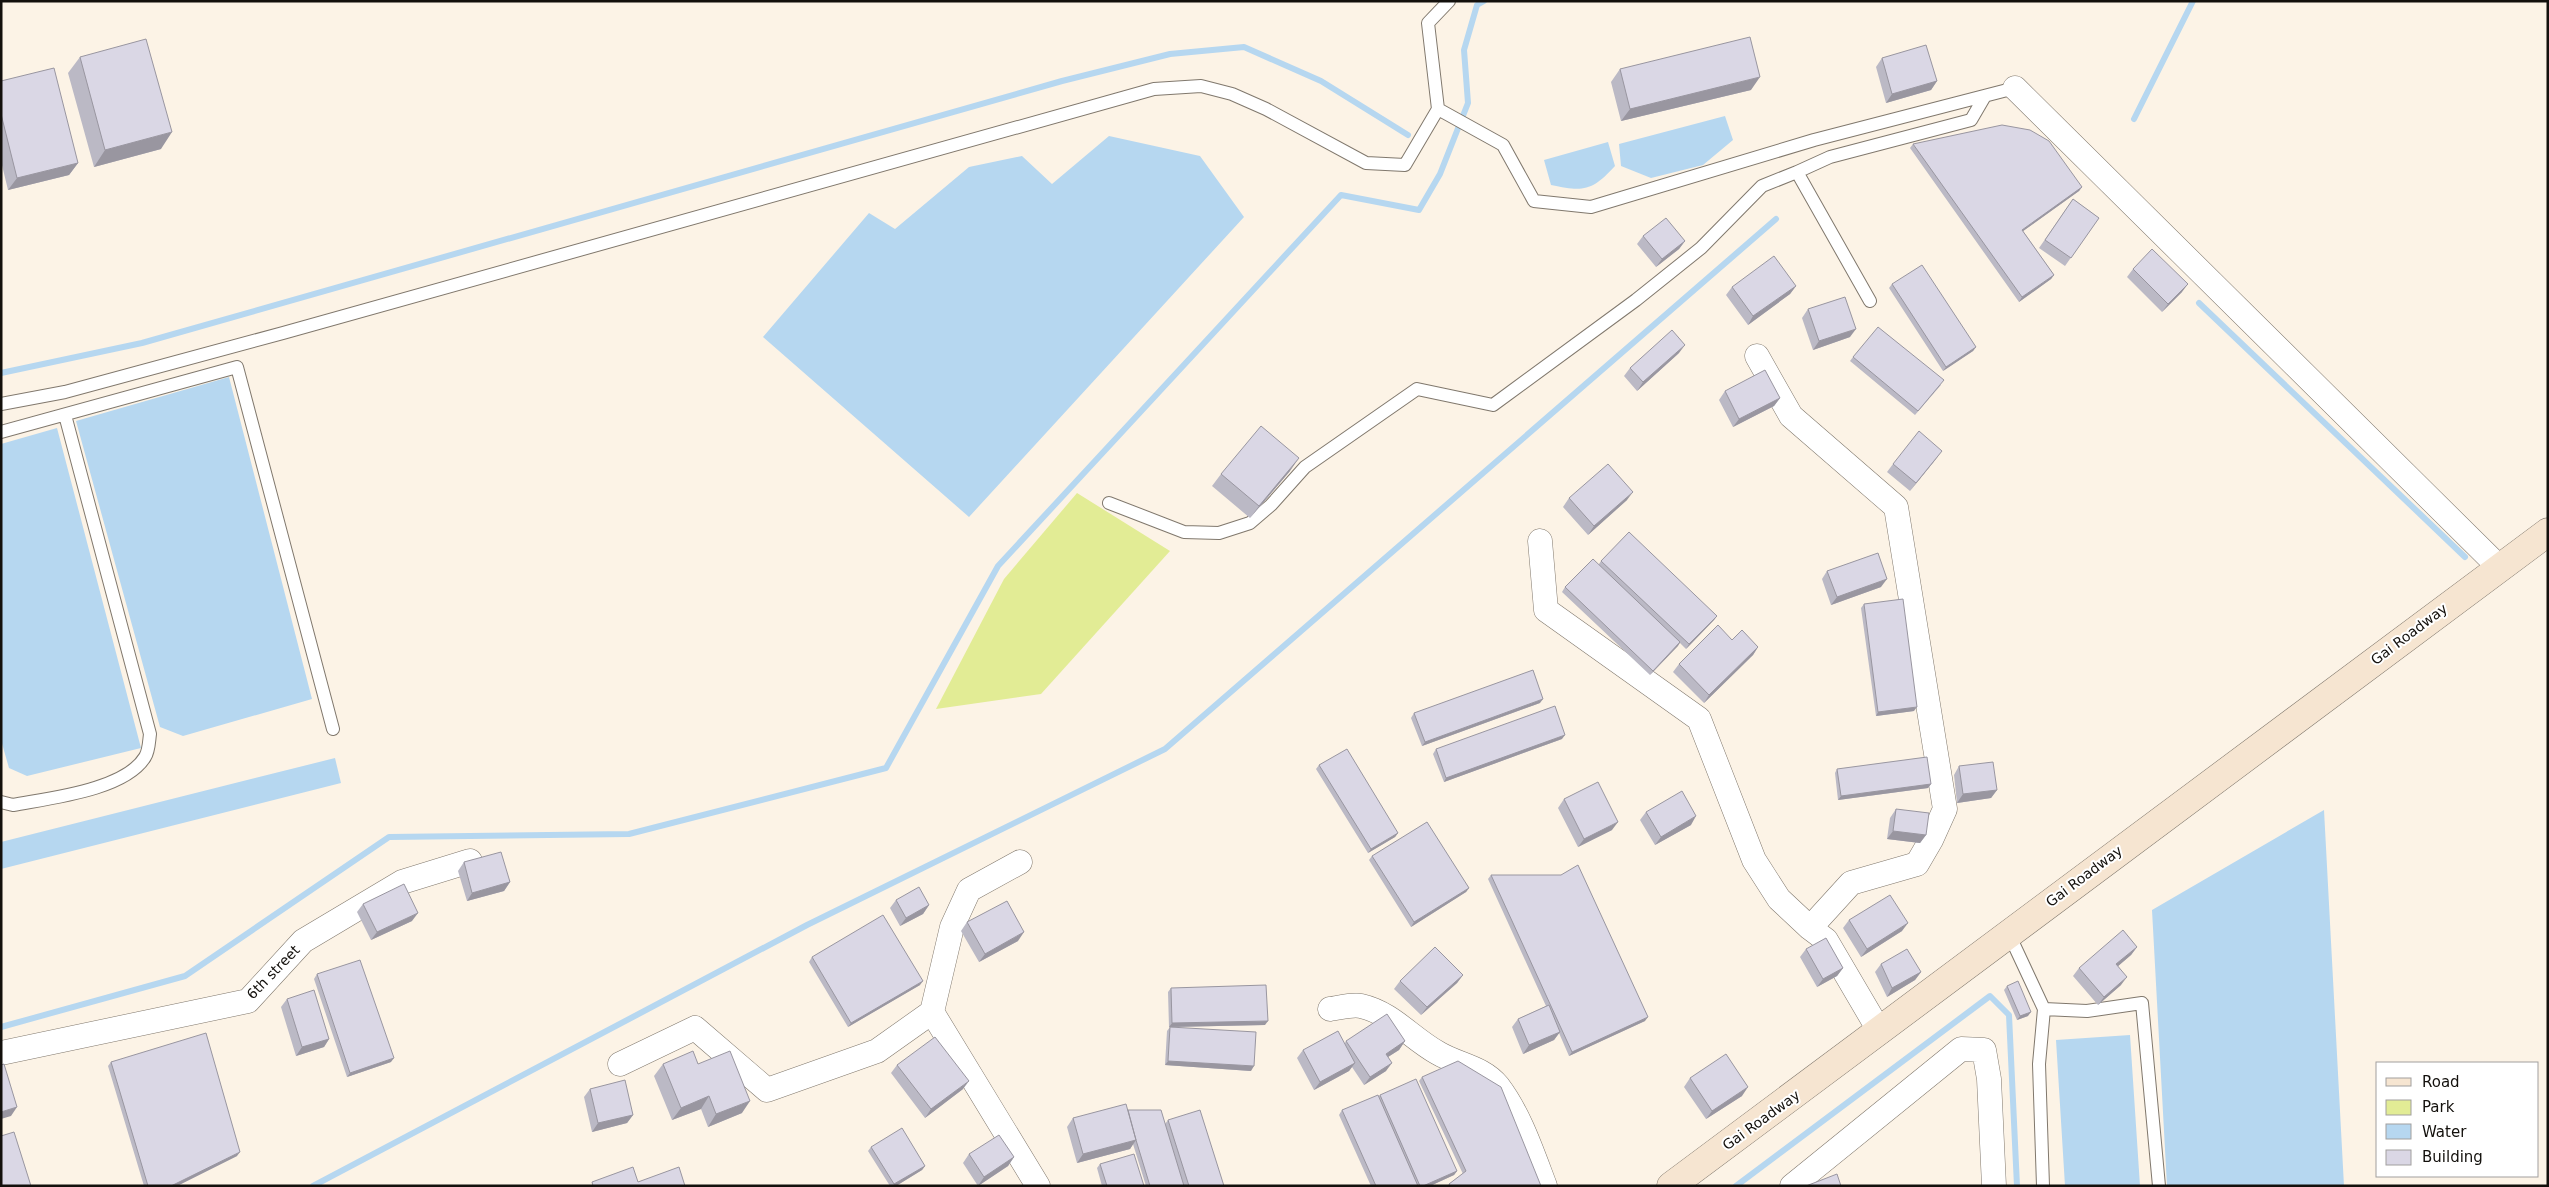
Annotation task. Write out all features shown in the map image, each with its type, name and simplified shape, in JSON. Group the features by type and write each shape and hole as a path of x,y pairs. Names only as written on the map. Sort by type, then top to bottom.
{"main road":[{"name":"Gai Roadway","path":"1671,1186 1880,1032 2008,932 2548,532"}],"street":[{"path":"2015,88 2499,568"},
{"path":"1757,356 1791,416 1896,507 1945,809 1932,840 1916,864 1851,883 1810,928"},
{"path":"1540,542 1546,610 1699,719 1754,860 1779,899 1826,940 1880,1032"},
{"name":"6th street","path":"1,1053 248,1001 303,941 402,882 470,861"},
{"path":"620,1064 695,1028 767,1090 878,1052 932,1012 952,927 969,890 1020,862"},
{"path":"1330,1009 1359,1005 1387,1015 1438,1053 1480,1070 1496,1084 1507,1099 1523,1130 1545,1186"},
{"path":"932,1012 1038,1186"},
{"path":"1792,1186 1961,1049 1984,1050 1989,1079 1994,1186"}],"lane":[{"path":"1,404 65,392 274,336 1154,89 1201,86 1232,94 1266,109 1366,163 1405,165 1442,112 1428,23 1449,1"},
{"path":"1442,112 1503,145 1534,201 1591,208 1814,140 2015,88"},
{"path":"1109,503 1184,532 1219,533 1250,524 1271,505 1305,467 1417,388 1492,405 1636,300 1700,248 1762,186 1830,157 1970,120 1985,96"},
{"path":"1797,172 1870,300"},
{"path":"1,432 237,366 333,729"},
{"path":"1,802 14,805 91,790 133,771 146,755 150,734 65,414"},
{"path":"2008,932 2044,1009 2039,1064 2043,1186"},
{"path":"2044,1009 2087,1011 2142,1003 2159,1186"}],"green space":[{"path":"1077,493 1170,551 1041,694 936,709 1004,579"}],"water":[{"path":"1725,116 1733,140 1703,165 1651,178 1621,166 1619,144"},
{"path":"1109,136 1200,156 1244,217 969,517 763,337 869,213 895,229 969,167 1022,156 1052,184"},
{"path":"1608,142 1615,166 1600,180 1587,188 1580,189 1551,185 1544,160"},
{"path":"229,377 312,699 183,736 160,727 76,421"},
{"path":"57,428 141,748 27,776 9,768 1,740 1,444"},
{"path":"335,758 341,783 1,869 1,842"},
{"path":"2324,810 2344,1186 2167,1186 2152,910"},
{"path":"2130,1035 2140,1186 2065,1186 2056,1040"}],"building":[{"path":"1750,37 1760,77 1630,109 1620,69"},
{"path":"146,39 172,132 105,150 80,57"},
{"path":"1926,45 1937,81 1892,94 1882,58"},
{"path":"54,68 78,163 17,178 1,114 1,81"},
{"path":"2002,125 2030,130 2049,141 2082,187 2022,230 2054,275 2022,297 1913,144"},
{"path":"2073,199 2099,218 2071,258 2045,240"},
{"path":"1666,218 1685,241 1662,259 1643,236"},
{"path":"2152,249 2188,284 2168,304 2133,269"},
{"path":"1774,256 1796,286 1753,316 1732,287"},
{"path":"1922,265 1976,347 1946,367 1892,284"},
{"path":"1845,297 1856,329 1819,341 1808,309"},
{"path":"1878,327 1944,380 1918,411 1853,357"},
{"path":"1672,330 1685,345 1643,382 1630,368"},
{"path":"1765,370 1780,398 1739,419 1725,391"},
{"path":"1261,426 1299,458 1259,506 1221,474"},
{"path":"1919,431 1942,451 1916,483 1893,464"},
{"path":"1608,464 1633,492 1594,526 1569,498"},
{"path":"1629,532 1717,616 1689,644 1601,561"},
{"path":"1878,553 1887,579 1837,597 1827,571"},
{"path":"1593,559 1680,642 1653,671 1565,587"},
{"path":"1903,599 1917,707 1878,712 1864,604"},
{"path":"1718,625 1732,640 1742,630 1758,647 1709,695 1679,664"},
{"path":"1533,670 1543,699 1425,742 1414,713"},
{"path":"1555,706 1565,735 1446,778 1436,749"},
{"path":"1347,749 1398,833 1371,849 1319,765"},
{"path":"1927,757 1931,784 1841,796 1837,769"},
{"path":"1993,762 1997,790 1963,794 1959,766"},
{"path":"1598,782 1618,822 1584,839 1564,799"},
{"path":"1682,791 1696,816 1661,837 1646,812"},
{"path":"1896,809 1929,813 1926,835 1893,831"},
{"path":"1427,822 1469,888 1414,922 1372,856"},
{"path":"501,852 510,882 472,893 464,862"},
{"path":"1578,865 1648,1017 1572,1052 1491,875 1561,875"},
{"path":"404,884 418,913 377,932 363,904"},
{"path":"919,887 929,905 906,918 896,900"},
{"path":"1890,895 1908,923 1867,949 1849,920"},
{"path":"1007,901 1024,932 985,954 967,922"},
{"path":"883,915 923,981 851,1023 812,957"},
{"path":"2123,930 2137,947 2116,964 2127,977 2104,997 2079,968"},
{"path":"1826,938 1843,968 1823,979 1806,949"},
{"path":"1435,947 1463,975 1427,1007 1400,981"},
{"path":"1907,949 1921,972 1892,988 1881,964"},
{"path":"360,960 394,1058 350,1073 317,974"},
{"path":"2018,981 2031,1012 2020,1016 2007,986"},
{"path":"1266,985 1268,1021 1172,1023 1171,988"},
{"path":"314,990 329,1039 302,1047 287,999"},
{"path":"1549,1005 1560,1032 1529,1045 1518,1019"},
{"path":"1387,1014 1405,1041 1386,1054 1392,1063 1370,1077 1346,1041"},
{"path":"1170,1027 1256,1032 1254,1066 1168,1061"},
{"path":"1338,1031 1355,1063 1320,1082 1303,1050"},
{"path":"206,1033 240,1152 171,1186 148,1186 111,1062"},
{"path":"935,1037 969,1081 931,1109 897,1065"},
{"path":"693,1051 698,1064 730,1051 750,1101 716,1114 709,1096 681,1108 663,1064"},
{"path":"1726,1054 1748,1087 1712,1111 1690,1078"},
{"path":"1458,1061 1501,1087 1541,1186 1450,1186 1449,1184 1466,1171 1422,1077"},
{"path":"4,1064 17,1107 1,1112 1,1065"},
{"path":"1416,1079 1457,1171 1423,1186 1420,1186 1380,1095"},
{"path":"625,1080 633,1115 598,1123 590,1089"},
{"path":"1378,1095 1418,1186 1376,1186 1342,1110"},
{"path":"1126,1104 1136,1140 1083,1154 1073,1118"},
{"path":"1128,1110 1161,1110 1184,1186 1150,1186"},
{"path":"1200,1110 1224,1186 1189,1186 1168,1120"},
{"path":"902,1128 925,1166 894,1184 871,1147"},
{"path":"14,1132 31,1186 1,1186 1,1136"},
{"path":"999,1135 1014,1157 984,1177 969,1154"},
{"path":"1134,1154 1144,1186 1107,1186 1100,1164"},
{"path":"633,1167 638,1182 679,1167 685,1186 593,1186 592,1182"},
{"path":"1837,1174 1841,1186 1806,1186"}],"waterway":[{"path":"1,1027 185,976 389,837 629,834 886,768 998,566 1341,195 1419,210 1440,174 1468,103 1464,50 1477,5 1484,1"},
{"path":"2134,119 2193,1"},
{"path":"1,373 142,343 1062,81 1170,54 1244,47 1321,81 1408,135"},
{"path":"313,1186 807,925 1165,749 1776,219"},
{"path":"2199,303 2465,557"},
{"path":"1736,1186 1990,996 2009,1015 2017,1186"}]}
